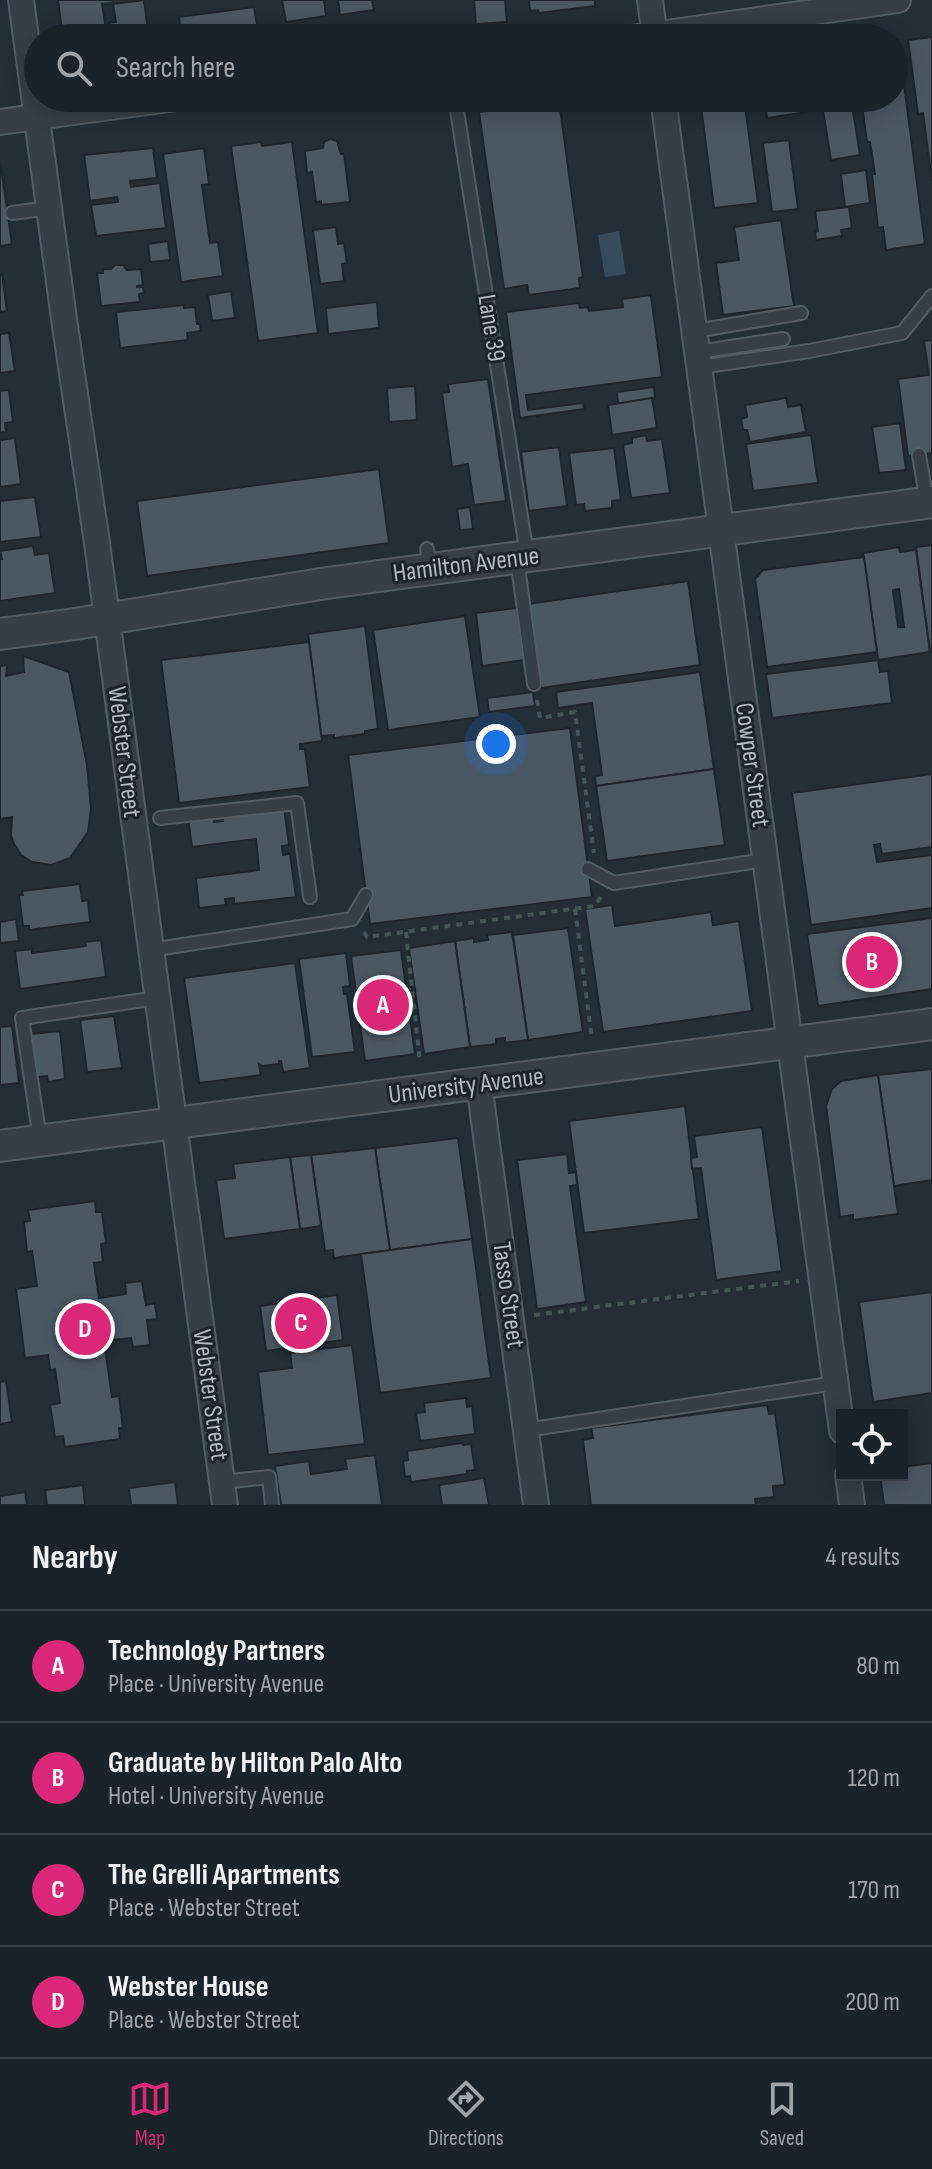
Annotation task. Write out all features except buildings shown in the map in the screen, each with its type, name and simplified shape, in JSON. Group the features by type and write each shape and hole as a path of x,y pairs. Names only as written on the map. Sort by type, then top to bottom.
{"street":[{"name":"Webster Street","path":"21,0 24,24"},
{"path":"647,24 650,0"},
{"path":"721,24 837,4 898,0"},
{"name":"Webster Street","path":"36,112 223,1494"},
{"path":"0,122 74,112"},
{"name":"Cowper Street","path":"665,112 839,1409"},
{"name":"Hamilton Avenue","path":"0,634 327,583 428,560 522,558 929,502"},
{"name":"University Avenue","path":"1,1141 40,1140 932,1024"},
{"name":"Tasso Street","path":"479,1084 536,1505"},
{"path":"849,1481 852,1505"}],"lane":[{"name":"Lane 39","path":"457,112 497,365 522,558 534,684"},
{"path":"12,213 50,208"},
{"path":"698,350 809,351 902,333 932,296"},
{"path":"698,350 801,313"},
{"path":"698,350 783,339"},
{"path":"919,455 929,502"},
{"path":"160,818 297,803 310,897"},
{"path":"593,872 614,883 765,860"},
{"path":"150,950 352,919 366,895"},
{"path":"40,1140 22,1018 157,998"},
{"path":"526,1430 836,1383"},
{"path":"223,1494 269,1477 272,1505"}],"path":[{"path":"540,718 575,712 593,872 600,899"},
{"path":"352,919 367,937 575,909 594,906 614,883"},
{"path":"575,909 592,1039"},
{"path":"406,932 420,1063"},
{"path":"511,1318 821,1278"}],"water":[{"path":"619,231 626,274 605,277 598,235"}],"place":[{"name":"Graduate by Hilton Palo Alto","path":"872,962"},
{"name":"Technology Partners","path":"383,1005"},
{"name":"The Grelli Apartments","path":"301,1323"},
{"name":"Webster House","path":"85,1329"}]}
